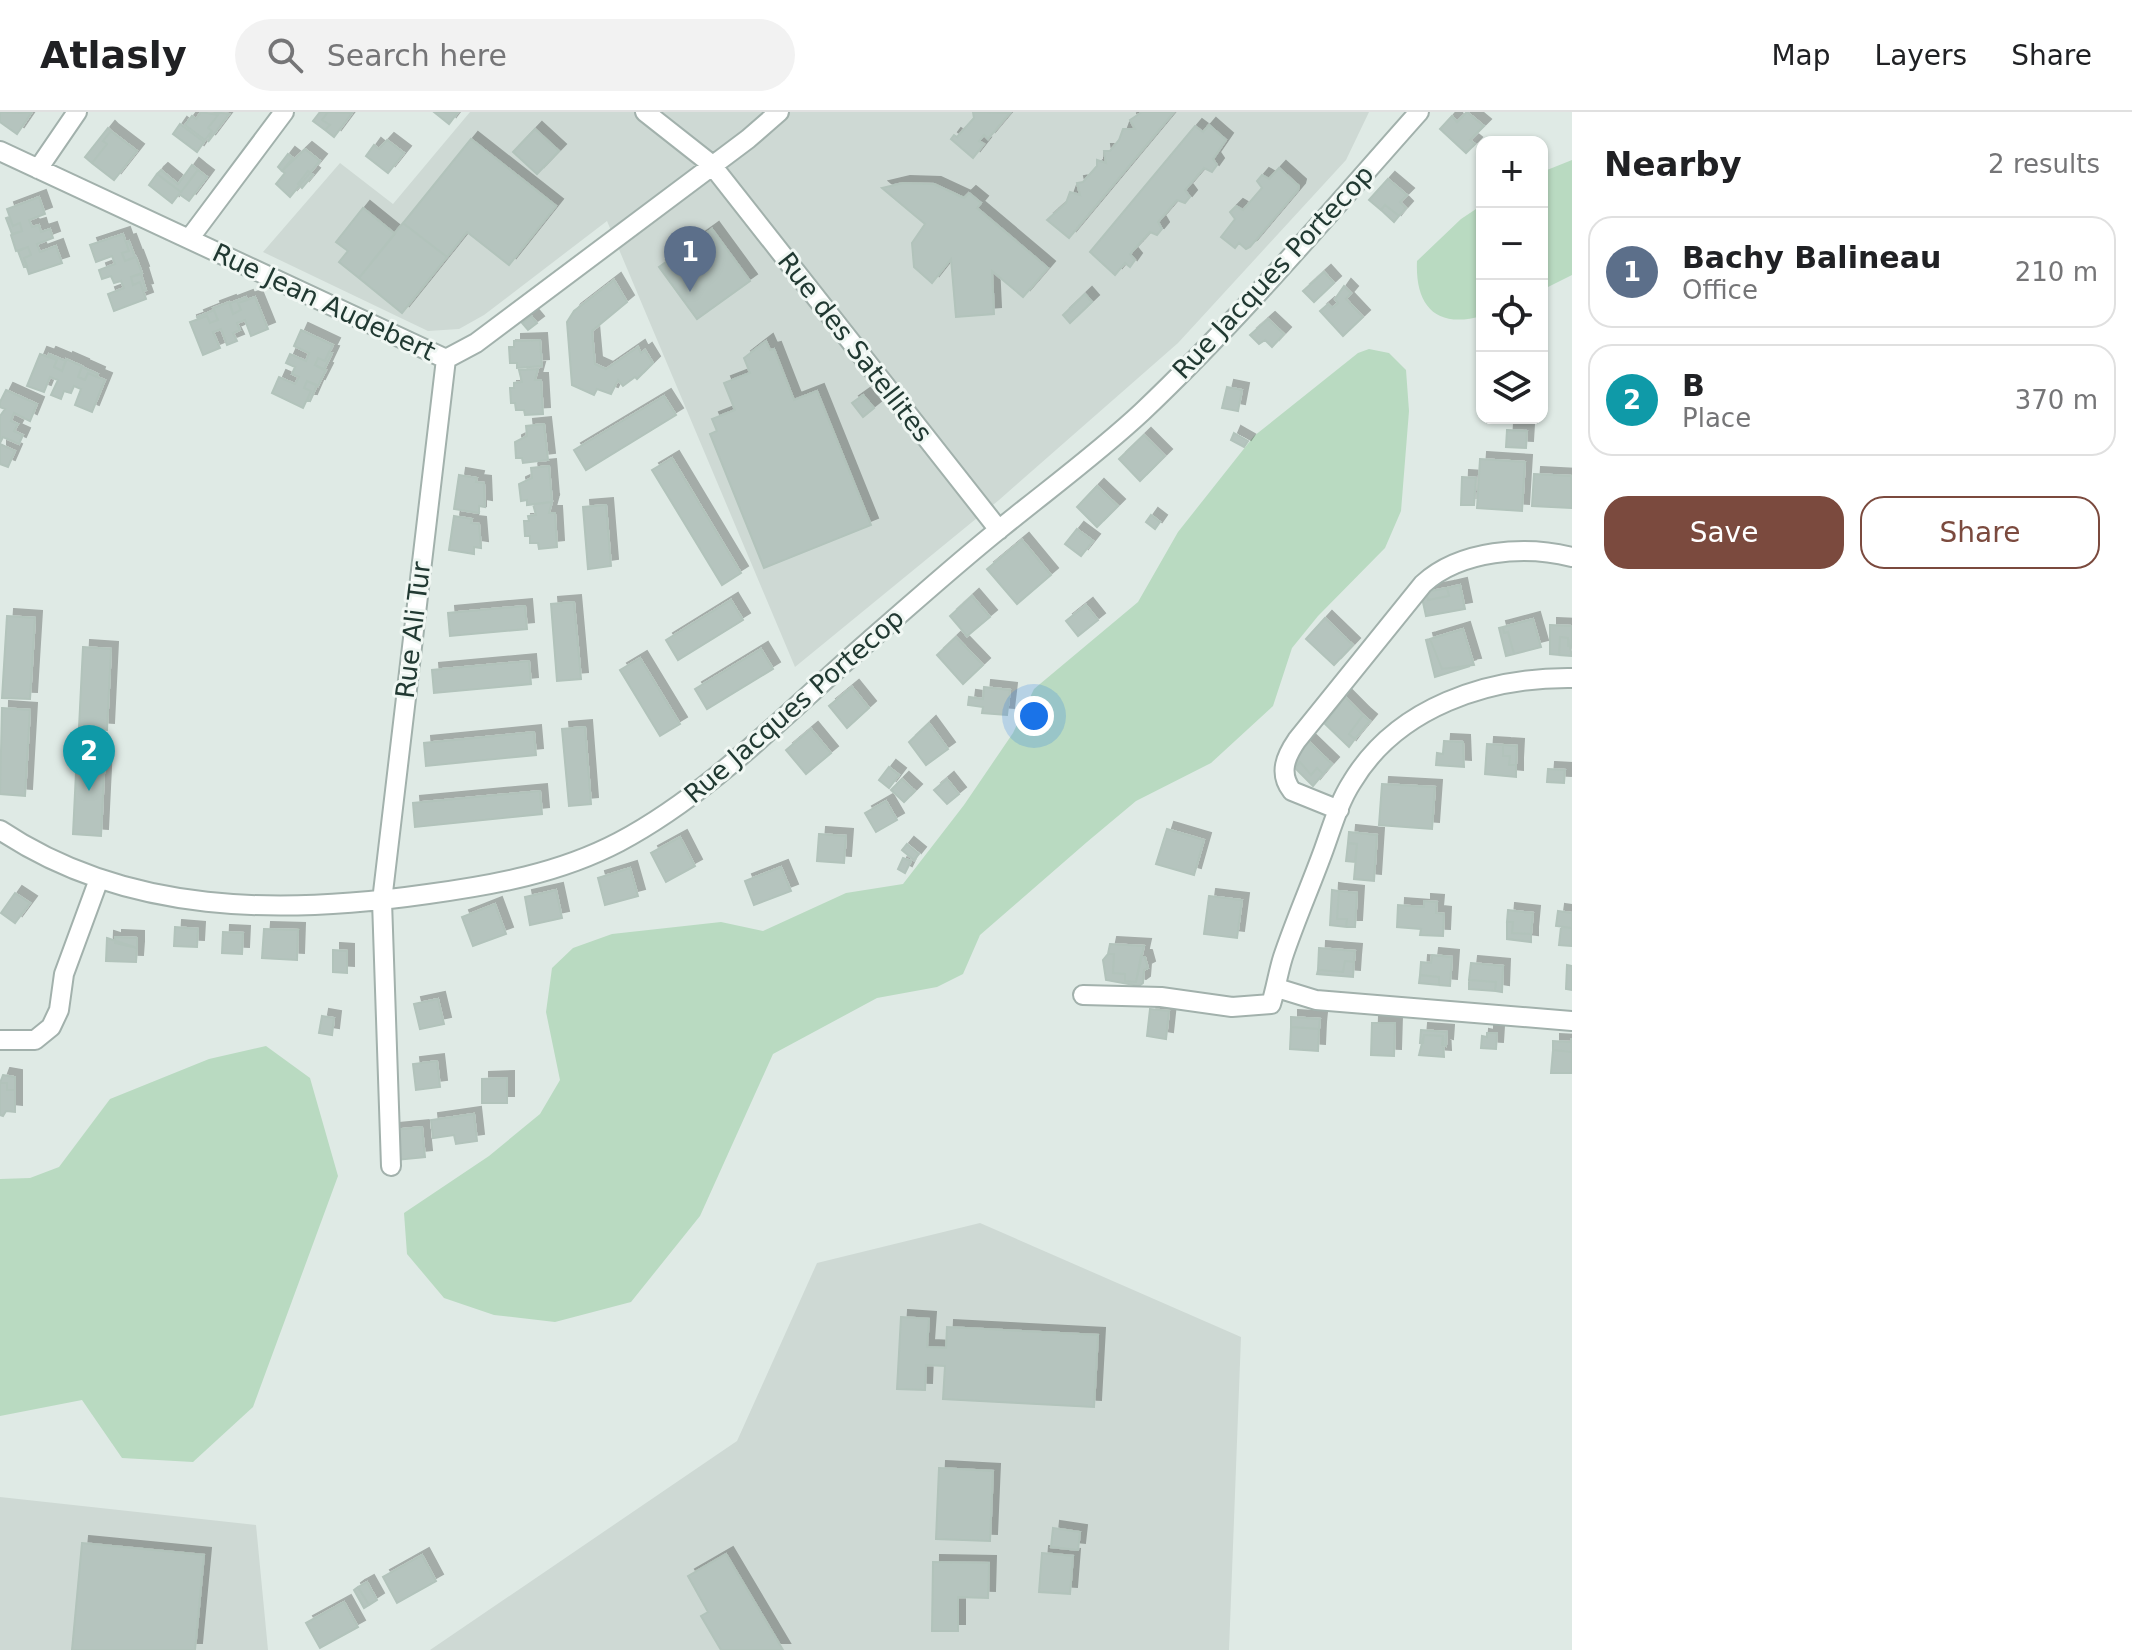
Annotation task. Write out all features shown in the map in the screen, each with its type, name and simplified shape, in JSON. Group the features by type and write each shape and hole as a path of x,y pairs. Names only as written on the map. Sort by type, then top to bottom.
{"street":[{"path":"38,169 77,112"},
{"path":"189,239 284,112"},
{"name":"Rue des Satellites","path":"645,112 711,164 999,530"},
{"name":"Rue Jean Audebert","path":"0,151 446,359 476,343 748,139 779,112"},
{"name":"Rue Jacques Portecop","path":"0,830 99,879 165,897 247,906 382,901 546,871 618,842 672,810 999,530 1105,445 1194,361 1419,112"},
{"name":"Rue Ali Tur","path":"391,1166 382,901 446,359"},
{"path":"1339,810 1292,791 1285,777 1287,754 1423,584 1445,567 1476,557 1522,553 1572,557"},
{"path":"1083,995 1161,997 1232,1007 1271,1004 1283,957 1339,810 1361,767 1409,720 1482,689 1528,679 1572,678"},
{"path":"0,1040 35,1040 51,1027 59,1010 64,974 99,879"},
{"path":"1277,988 1316,1000 1572,1021"}],"shaded area":[{"path":"470,112 1369,112 1346,160 1178,343 999,500 795,667 607,221 484,315 459,329 428,331 263,252 340,163 393,204"},
{"path":"980,1223 1241,1337 1229,1650 430,1650 737,1441 817,1263"},
{"path":"0,1497 256,1525 268,1650 0,1650"}],"green space":[{"path":"1572,160 1572,275 1548,287 1548,208 1548,170"},
{"path":"1476,209 1476,317 1452,319 1441,316 1425,302 1417,277 1417,261 1461,219"},
{"path":"1369,349 1389,353 1406,370 1409,411 1401,511 1385,548 1318,616 1292,648 1273,706 1211,763 1136,801 1087,842 980,935 963,974 937,987 877,998 773,1054 700,1216 631,1302 555,1322 494,1315 444,1298 407,1254 404,1213 489,1156 540,1114 560,1080 546,1012 552,968 573,948 612,934 721,922 763,931 846,893 903,884 964,805 1013,733 1034,689 1138,602 1178,532 1254,436 1358,353"},
{"path":"266,1046 310,1078 338,1176 253,1407 193,1462 122,1458 82,1400 0,1416 0,1179 30,1178 59,1167 110,1099 209,1059"}],"building":[{"path":"0,112 32,112 17,134 0,122"},
{"path":"201,112 218,115 208,128 212,131 205,140 185,125 192,116 196,119"},
{"path":"214,112 229,114 208,142 212,131 208,128 218,115"},
{"path":"320,112 328,112 322,120 330,125 325,130 313,121"},
{"path":"328,112 352,113 334,137 325,130 330,125 322,120"},
{"path":"434,112 458,112 449,124"},
{"path":"973,112 1010,113 988,139 984,135 979,141 984,144 973,158 951,139 954,135 957,137 974,118"},
{"path":"1142,112 1174,112 1069,238 1047,220 1066,203 1070,192 1080,195 1077,183 1083,182 1097,166 1097,160 1106,163 1104,151 1110,151 1123,129 1135,129 1130,120"},
{"path":"1467,112 1484,126 1470,140 1475,144 1466,153 1440,129 1452,116 1457,122"},
{"path":"180,124 204,142 197,152 173,134"},
{"path":"1209,125 1226,140 1213,159 1217,165 1212,172 1204,168 1185,190 1190,197 1185,203 1177,200 1158,222 1162,229 1157,235 1150,232 1130,254 1135,260 1130,267 1125,263 1115,275 1090,252 1195,126 1203,132"},
{"path":"108,128 111,131 103,141 107,144 92,163 85,157"},
{"path":"535,129 559,151 537,174 513,152"},
{"path":"111,131 137,151 114,180 92,163 107,144 103,141"},
{"path":"471,139 556,206 509,265 467,232 447,257 403,223"},
{"path":"387,140 404,153 388,173 366,156 374,145 379,149"},
{"path":"305,149 320,161 290,197 276,184 285,173 282,171"},
{"path":"288,154 293,158 282,171 278,167"},
{"path":"192,165 198,170 181,192 157,174 161,170 178,184"},
{"path":"1279,168 1299,186 1298,190 1250,247 1246,249 1239,243 1235,248 1221,237 1235,219 1230,212 1236,206 1243,210 1262,188 1257,181 1262,175 1269,179"},
{"path":"198,170 207,177 189,201 179,194 172,203 149,185 157,174 181,192"},
{"path":"308,171 313,175 302,188 298,184"},
{"path":"1388,179 1407,195 1400,202 1406,208 1399,216 1385,205 1381,210 1369,200"},
{"path":"903,183 934,184 964,198 969,193 981,203 977,208 1048,268 1023,297 992,271 994,314 956,317 951,259 932,283 914,267 912,243 925,224 882,188"},
{"path":"39,197 45,214 29,220 32,227 39,225 41,232 50,229 53,238 37,244 40,252 56,246 62,263 29,274 24,258 31,255 28,247 16,251 11,235 22,231 20,223 13,226 7,209"},
{"path":"1385,205 1399,216 1394,222 1381,210"},
{"path":"363,208 395,234 359,278 339,262 348,251 336,242"},
{"path":"9,217 13,226 20,223 22,231 12,234 6,218"},
{"path":"403,223 447,257 402,313 359,278"},
{"path":"712,229 750,281 697,319 659,267"},
{"path":"123,234 129,251 122,253 125,261 136,257 142,273 131,277 133,285 140,282 146,299 114,311 108,294 124,288 121,281 114,283 111,276 102,279 99,270 115,264 112,256 96,262 90,245"},
{"path":"129,241 135,257 125,261 122,253 129,251 126,242"},
{"path":"28,247 31,255 24,258 27,266 24,267 18,251"},
{"path":"1324,272 1334,283 1314,302 1303,291"},
{"path":"141,274 146,290 143,291 140,282 133,285 131,277"},
{"path":"614,280 627,302 592,331 595,364 606,369 638,347 641,353 645,350 653,363 637,379 635,377 623,386 618,380 611,394 597,389 594,395 572,385 567,322 574,311"},
{"path":"1344,286 1351,293 1346,299 1363,317 1343,336 1320,311 1328,304 1332,308 1338,303 1335,299"},
{"path":"1085,294 1092,302 1070,323 1063,315"},
{"path":"246,297 247,300 238,303 241,310 233,314 230,303"},
{"path":"255,297 268,329 251,336 245,320 237,323 240,330 233,333 237,341 227,345 221,329 213,332 220,348 203,355 190,322 207,316 210,323 218,320 213,308 229,302 233,314 241,310 238,303"},
{"path":"214,310 218,320 210,323 207,316 197,317"},
{"path":"531,316 537,323 528,330 522,323"},
{"path":"1268,319 1284,334 1272,347 1265,340 1259,344 1250,335"},
{"path":"301,330 333,345 325,361 318,358 315,365 326,370 318,386 307,381 304,388 311,391 303,408 272,393 279,377 295,384 299,377 292,374 295,367 286,363 290,354 306,361 309,353 294,346"},
{"path":"540,340 542,366 517,368 517,363 510,363 509,347 514,347 514,341"},
{"path":"766,341 770,350 774,349 794,400 817,391 871,525 764,568 710,434 717,431 712,419 735,410 724,383 750,373 744,358"},
{"path":"329,352 332,353 324,370 315,365 318,358 325,361"},
{"path":"40,354 57,360 54,367 62,371 66,359 82,366 78,377 85,380 88,373 105,380 92,412 75,405 81,389 74,386 71,393 64,391 61,399 51,395 58,380 50,377 44,392 27,386"},
{"path":"49,354 66,361 62,371 54,367 57,360"},
{"path":"82,367 98,374 97,377 88,373 85,380 78,377"},
{"path":"538,369 535,380 541,380 543,414 525,415 524,410 516,410 515,403 511,403 510,388 514,388 514,383 522,382 519,370"},
{"path":"307,381 317,385 310,401 307,400 311,391 304,388"},
{"path":"1227,387 1242,390 1238,411 1222,408"},
{"path":"6,390 37,404 30,421 14,413 11,421 18,424 14,431 23,435 19,444 3,437 0,443 0,416 5,409 0,407 0,402"},
{"path":"863,395 874,408 863,417 852,403"},
{"path":"664,396 676,415 586,470 574,450"},
{"path":"544,424 548,460 523,463 522,458 516,458 515,442 527,436 526,426"},
{"path":"1507,430 1527,431 1526,448 1506,447"},
{"path":"1234,433 1248,441 1244,447 1231,440"},
{"path":"1144,435 1165,456 1140,481 1119,459"},
{"path":"0,444 15,451 8,467 0,464"},
{"path":"672,458 741,573 722,585 652,470"},
{"path":"1480,459 1525,462 1522,511 1477,508"},
{"path":"549,466 552,502 527,505 527,500 521,501 519,484 532,478 531,468"},
{"path":"1534,474 1571,476 1572,508 1532,506"},
{"path":"459,475 477,478 476,482 484,483 485,507 479,506 479,513 454,509"},
{"path":"1462,477 1476,478 1474,505 1461,505"},
{"path":"1097,486 1118,506 1097,527 1077,507"},
{"path":"552,502 549,513 555,513 557,547 539,549 538,543 530,543 530,536 525,536 524,521 529,521 528,516 536,515 533,504"},
{"path":"606,505 611,566 588,569 583,507"},
{"path":"1151,515 1160,522 1155,529 1146,522"},
{"path":"454,516 472,519 471,523 479,524 481,548 474,547 474,554 449,550"},
{"path":"1077,529 1093,541 1081,556 1065,544"},
{"path":"1022,540 1051,575 1017,604 987,569"},
{"path":"1460,585 1465,609 1426,616 1421,593 1426,592 1428,600 1449,596 1447,588"},
{"path":"1447,588 1449,596 1428,600 1426,592"},
{"path":"972,596 990,617 967,636 950,616"},
{"path":"731,600 743,620 678,660 666,640"},
{"path":"574,602 581,679 557,681 551,604"},
{"path":"1086,605 1098,620 1078,636 1066,621"},
{"path":"525,606 527,629 450,636 448,613"},
{"path":"7,616 35,618 30,699 2,698"},
{"path":"1325,618 1353,645 1334,665 1306,639"},
{"path":"1533,619 1541,647 1514,654 1508,632 1504,633 1503,627"},
{"path":"1550,625 1572,626 1572,646 1568,646 1568,638 1560,637 1559,655 1550,654"},
{"path":"1503,627 1504,633 1508,632 1514,654 1506,656 1499,628"},
{"path":"1463,629 1474,665 1442,669 1430,639"},
{"path":"956,637 983,665 963,684 937,655"},
{"path":"1560,637 1568,638 1572,656 1559,655"},
{"path":"1430,639 1442,669 1470,666 1435,677 1426,640"},
{"path":"83,647 111,649 107,730 79,728"},
{"path":"761,649 773,669 707,709 695,689"},
{"path":"640,658 680,724 660,736 620,670"},
{"path":"529,661 531,684 434,693 432,670"},
{"path":"852,687 869,708 847,728 829,706"},
{"path":"984,687 1010,690 1007,715 982,713 983,707 968,705 969,697 983,699"},
{"path":"1345,697 1363,715 1349,734 1355,739 1349,747 1325,724"},
{"path":"2,708 30,710 25,796 0,794"},
{"path":"1363,715 1370,721 1355,739 1349,734"},
{"path":"929,723 948,749 926,765 909,742"},
{"path":"585,727 591,804 569,806 562,729"},
{"path":"811,729 831,753 806,774 786,750"},
{"path":"534,732 536,755 426,766 424,743"},
{"path":"1307,740 1332,764 1323,774 1317,768 1311,775 1300,762 1295,768 1288,760"},
{"path":"1444,741 1463,742 1464,767 1436,765 1437,753 1443,754"},
{"path":"1487,744 1503,745 1503,756 1510,756 1509,765 1516,765 1516,777 1485,774"},
{"path":"1503,745 1517,746 1516,765 1509,765 1510,756 1503,756"},
{"path":"77,752 105,754 101,836 73,834"},
{"path":"1300,762 1311,775 1317,768 1323,774 1313,786 1295,768"},
{"path":"889,767 899,775 889,788 879,780"},
{"path":"1548,769 1565,770 1564,783 1547,782"},
{"path":"902,779 915,791 904,802 891,790"},
{"path":"947,779 959,794 947,804 934,790"},
{"path":"1382,784 1435,787 1432,829 1379,825"},
{"path":"540,791 542,814 415,827 413,803"},
{"path":"886,801 897,820 876,832 865,813"},
{"path":"1167,829 1204,840 1194,875 1156,864"},
{"path":"1349,832 1377,835 1374,881 1354,879 1357,844 1348,843"},
{"path":"819,834 846,836 844,863 817,861"},
{"path":"680,837 695,866 666,882 651,853"},
{"path":"1348,843 1357,844 1355,862 1346,861"},
{"path":"907,844 919,854 914,860 902,850"},
{"path":"903,858 911,861 905,873 898,869"},
{"path":"781,867 791,891 754,905 745,881"},
{"path":"630,868 638,896 605,905 598,878"},
{"path":"556,890 562,918 530,925 525,897"},
{"path":"1332,890 1339,891 1337,919 1347,919 1346,927 1330,925"},
{"path":"1339,891 1357,893 1355,927 1346,927 1347,919 1337,919"},
{"path":"15,893 30,903 15,923 1,913"},
{"path":"1209,896 1242,900 1237,938 1204,934"},
{"path":"1424,901 1437,902 1436,913 1444,914 1443,936 1420,935 1421,929 1397,927 1398,905 1424,907"},
{"path":"495,904 506,934 473,946 462,917"},
{"path":"1508,910 1533,913 1531,934 1512,933 1513,922 1507,922"},
{"path":"1558,911 1572,913 1572,928 1556,926"},
{"path":"1507,922 1513,922 1512,933 1531,934 1531,942 1507,939"},
{"path":"175,927 198,929 197,947 174,946"},
{"path":"1561,927 1572,928 1572,946 1559,945"},
{"path":"264,929 298,930 297,960 262,958"},
{"path":"223,932 243,933 242,954 222,953"},
{"path":"115,937 137,938 137,948 115,943"},
{"path":"107,938 137,948 136,962 106,961"},
{"path":"1110,944 1144,946 1136,982 1125,981 1125,974 1113,973 1114,954 1108,954"},
{"path":"1319,948 1355,951 1354,962 1345,961 1343,972 1318,970"},
{"path":"333,950 347,951 347,973 333,972"},
{"path":"1108,954 1114,954 1113,973 1125,974 1125,981 1136,982 1141,956 1145,957 1148,968 1144,970 1143,983 1139,986 1106,980 1103,960"},
{"path":"1432,955 1452,957 1450,986 1439,985 1439,977 1420,975 1421,962 1431,963"},
{"path":"1345,961 1354,962 1353,977 1317,974 1318,970 1343,972"},
{"path":"1471,963 1503,966 1502,992 1495,991 1496,982 1469,980"},
{"path":"1567,965 1572,966 1572,990 1566,989"},
{"path":"1420,975 1439,977 1439,985 1419,983"},
{"path":"1469,980 1496,982 1495,991 1469,989"},
{"path":"438,999 444,1024 420,1029 414,1004"},
{"path":"1150,1009 1169,1011 1166,1039 1147,1036"},
{"path":"322,1016 334,1018 332,1035 319,1033"},
{"path":"1291,1017 1320,1019 1319,1029 1291,1027"},
{"path":"1372,1023 1395,1023 1394,1056 1371,1055"},
{"path":"1291,1027 1319,1029 1318,1051 1290,1049"},
{"path":"1421,1030 1447,1032 1446,1046 1442,1045 1443,1036 1424,1035 1423,1043 1420,1043"},
{"path":"1487,1033 1497,1033 1496,1049 1481,1048 1482,1036 1487,1037"},
{"path":"1424,1035 1443,1036 1444,1057 1419,1055"},
{"path":"1571,1038 1572,1052 1553,1050 1553,1041 1571,1042"},
{"path":"1553,1050 1572,1052 1572,1073 1551,1073"},
{"path":"437,1061 440,1087 416,1090 413,1064"},
{"path":"3,1075 15,1077 15,1090 7,1090 7,1083 0,1083"},
{"path":"507,1078 507,1103 482,1103 482,1079"},
{"path":"0,1083 7,1083 7,1090 15,1090 15,1112 6,1111 3,1116 0,1115"},
{"path":"474,1114 477,1141 456,1144 454,1135 433,1138 431,1120"},
{"path":"422,1127 425,1157 396,1160 393,1130"},
{"path":"901,1317 929,1319 927,1347 946,1348 947,1327 1098,1335 1094,1407 943,1399 945,1366 926,1365 925,1390 897,1389"},
{"path":"939,1468 993,1471 990,1541 936,1539"},
{"path":"1053,1528 1080,1532 1078,1550 1051,1547"},
{"path":"82,1543 204,1555 195,1650 72,1650"},
{"path":"1042,1553 1073,1556 1070,1594 1039,1592"},
{"path":"726,1554 783,1650 721,1650 701,1616 708,1612 688,1576"},
{"path":"422,1555 436,1581 397,1603 383,1577"},
{"path":"933,1562 989,1563 988,1598 958,1597 958,1631 932,1631"},
{"path":"367,1582 377,1600 369,1605 358,1587"},
{"path":"358,1587 369,1605 364,1608 354,1590"},
{"path":"344,1602 358,1627 320,1648 306,1623"}],"place":[{"name":"Bachy Balineau","path":"690,292"},
{"name":"B","path":"89,791"}]}
